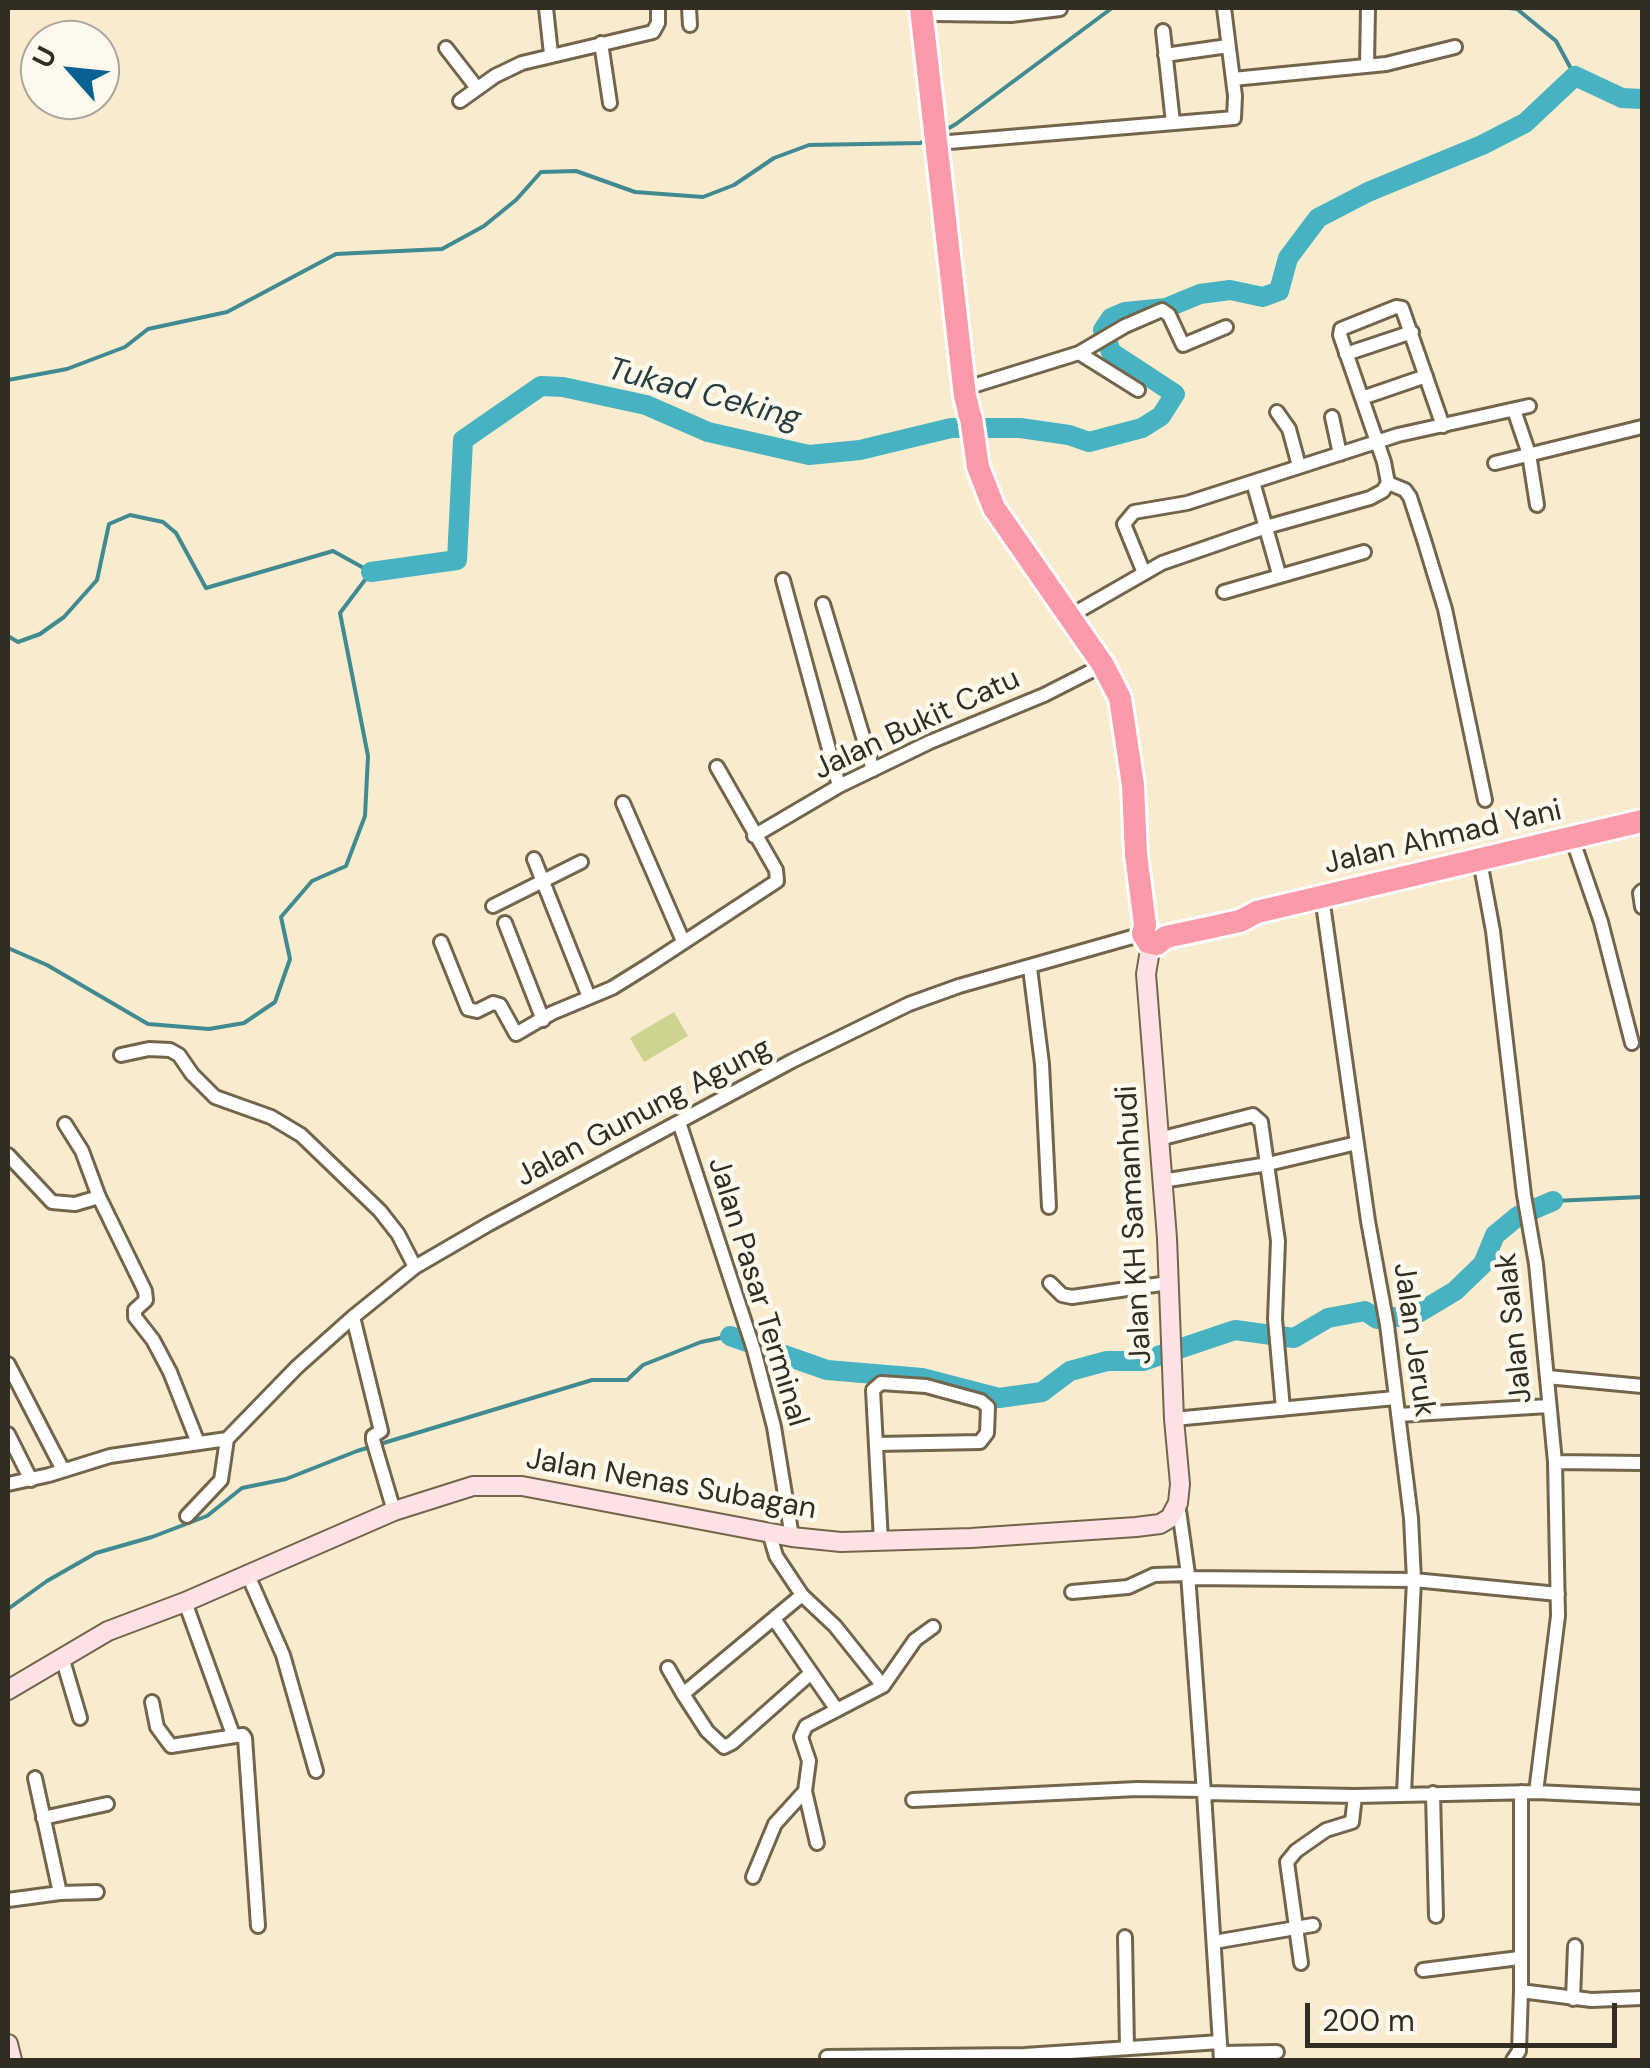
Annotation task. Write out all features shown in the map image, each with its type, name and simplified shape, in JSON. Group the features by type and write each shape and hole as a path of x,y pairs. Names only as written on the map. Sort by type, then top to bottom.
{"highway":[{"path":"930,10 939,113 976,385"},
{"path":"970,418 982,481 994,508 1115,685 1124,714 1138,842 1143,851 1154,930"},
{"name":"Jalan Ahmad Yani","path":"1154,930 1238,909 1257,912 1642,821"}],"main road":[{"name":"Jalan KH Samanhudi","path":"1154,930 1146,974 1168,1238 1178,1503"},
{"name":"Jalan Nenas Subagan","path":"8,1690 108,1631 185,1602 394,1511 473,1486 506,1484 792,1537 881,1542 1147,1526 1170,1518 1178,1503"},
{"path":"8,2044 12,2060"}],"street":[{"path":"546,8 552,54"},
{"path":"460,101 522,63 653,32 658,23 658,8"},
{"path":"689,8 690,25"},
{"path":"945,141 1236,118 1224,8"},
{"path":"1367,66 1368,8"},
{"path":"930,10 1010,14 1060,9"},
{"path":"1162,31 1172,124"},
{"path":"602,44 610,103"},
{"path":"1166,55 1228,46"},
{"path":"1233,79 1412,60 1456,47"},
{"path":"446,48 478,88"},
{"path":"1068,618 1178,557 1383,491 1388,483 1340,336 1342,327 1396,307 1403,310 1442,426"},
{"path":"976,385 1079,353 1156,312 1166,312 1183,345 1226,328"},
{"path":"1346,354 1412,332"},
{"path":"1079,353 1138,390"},
{"path":"1362,398 1426,376"},
{"path":"1144,573 1124,524 1128,515 1187,503 1376,442 1521,408 1537,506"},
{"path":"1277,412 1290,428 1299,466"},
{"path":"1332,416 1340,454"},
{"path":"1495,463 1642,428"},
{"path":"1253,482 1280,574"},
{"path":"1388,483 1405,490 1410,497 1424,540 1445,609 1485,800"},
{"path":"1224,592 1364,552"},
{"path":"783,580 839,786"},
{"path":"824,604 873,770"},
{"name":"Jalan Bukit Catu","path":"754,836 839,786 1103,665"},
{"path":"441,942 468,1009 500,1005 516,1034 612,988 778,881 776,870 717,767"},
{"path":"623,802 683,941"},
{"path":"1572,838 1601,922 1632,1042"},
{"path":"534,860 589,998"},
{"name":"Jalan Salak","path":"1480,861 1493,931 1536,1264 1554,1462 1558,1594 1555,1646 1528,1792 1519,1958 1519,2050 1513,2060"},
{"path":"493,906 580,862"},
{"path":"1642,891 1642,907"},
{"name":"Jalan Jeruk","path":"1322,897 1384,1304 1411,1518 1414,1580 1404,1793"},
{"path":"505,923 543,1020"},
{"name":"Jalan Gunung Agung","path":"227,1439 297,1367 415,1267 679,1122 909,1004 1154,930"},
{"path":"1030,968 1042,1064 1049,1207"},
{"path":"121,1055 149,1049 170,1050 216,1097 271,1118 301,1135 380,1211 398,1234 415,1267"},
{"path":"1159,1139 1253,1115 1262,1122 1278,1240 1275,1319 1283,1410"},
{"name":"Jalan Pasar Terminal","path":"679,1122 752,1344 774,1426 792,1537"},
{"path":"65,1124 82,1151 99,1197 145,1292 146,1300 134,1317 153,1340 170,1372 198,1443"},
{"path":"1162,1181 1268,1164 1357,1143"},
{"path":"8,1154 52,1202 75,1204 99,1197"},
{"path":"1050,1283 1062,1295 1072,1297 1168,1283"},
{"path":"353,1317 381,1432 373,1440 394,1511"},
{"path":"8,1364 63,1470"},
{"path":"1547,1378 1642,1386"},
{"path":"877,1444 980,1442 987,1433 988,1407 981,1400 926,1386 881,1383 873,1390 881,1542"},
{"path":"1174,1419 1395,1398"},
{"path":"1398,1415 1549,1406"},
{"path":"8,1434 32,1480"},
{"path":"8,1484 110,1456 227,1439 221,1480 187,1516"},
{"path":"1554,1462 1642,1463"},
{"path":"1178,1503 1188,1576 1221,2052"},
{"path":"768,1532 781,1566 802,1595 834,1626 883,1686"},
{"path":"246,1574 283,1655 316,1771"},
{"path":"1072,1592 1128,1587 1154,1576 1188,1576 1414,1580 1558,1594"},
{"path":"683,1694 802,1595"},
{"path":"185,1602 234,1736"},
{"path":"774,1618 838,1710"},
{"path":"818,1843 806,1791 810,1770 801,1740 803,1732 810,1722 883,1686 915,1640 934,1627"},
{"path":"62,1657 80,1718"},
{"path":"668,1668 707,1732 724,1746 811,1673"},
{"path":"152,1702 157,1727 172,1746 242,1735 245,1738 258,1926"},
{"path":"35,1778 60,1893"},
{"path":"912,1800 1137,1790 1354,1796 1528,1792 1642,1797"},
{"path":"753,1877 768,1836 786,1809 806,1791"},
{"path":"1433,1794 1436,1916"},
{"path":"1301,1963 1287,1862 1326,1830 1352,1822 1354,1796"},
{"path":"43,1818 107,1804"},
{"path":"8,1900 97,1892"},
{"path":"1214,1942 1313,1925"},
{"path":"1125,1937 1128,2048"},
{"path":"1572,1999 1575,1946"},
{"path":"1423,1970 1519,1958"},
{"path":"1521,1991 1572,1999 1642,1998"},
{"path":"826,2057 1025,2058 1128,2048 1277,2052"}],"green space":[{"path":"674,1012 688,1036 644,1062 630,1038"}],"waterway":[{"path":"942,132 1112,8"},
{"path":"1509,8 1517,9 1556,41 1575,76"},
{"name":"Tukad Ceking","path":"371,572 457,560 463,440 541,386 646,405 708,432 809,455 860,450 951,428 1020,428 1089,442 1142,428 1161,416 1175,394 1111,352 1103,330 1111,318 1125,312 1166,308 1200,294 1230,290 1263,297 1279,291 1288,258 1318,218 1525,123 1575,76 1622,98 1642,99"},
{"path":"8,380 67,369 125,347 148,329 227,312 336,254 442,249 484,226 516,200 541,172 576,171 635,192 703,197 734,185 774,158 809,145 920,143 929,139"},
{"path":"8,636 18,642 40,634 64,617 97,580 109,524 130,515 163,522 176,533 206,588 333,551 371,572 340,613 368,756 365,816 346,866 312,881 281,917 290,959 275,1002 244,1023 209,1029 148,1024 47,965 8,948"},
{"path":"1553,1201 1642,1197"},
{"path":"730,1336 827,1370 922,1378 999,1398 1042,1392 1070,1371 1107,1361 1143,1361 1235,1330 1294,1338 1328,1318 1365,1311 1377,1319 1415,1315 1455,1291 1483,1264 1495,1235 1518,1216 1553,1201"},
{"path":"8,1609 96,1553 207,1516 242,1488 286,1479 357,1451 592,1380 627,1380 643,1365 701,1342 730,1336"}]}
